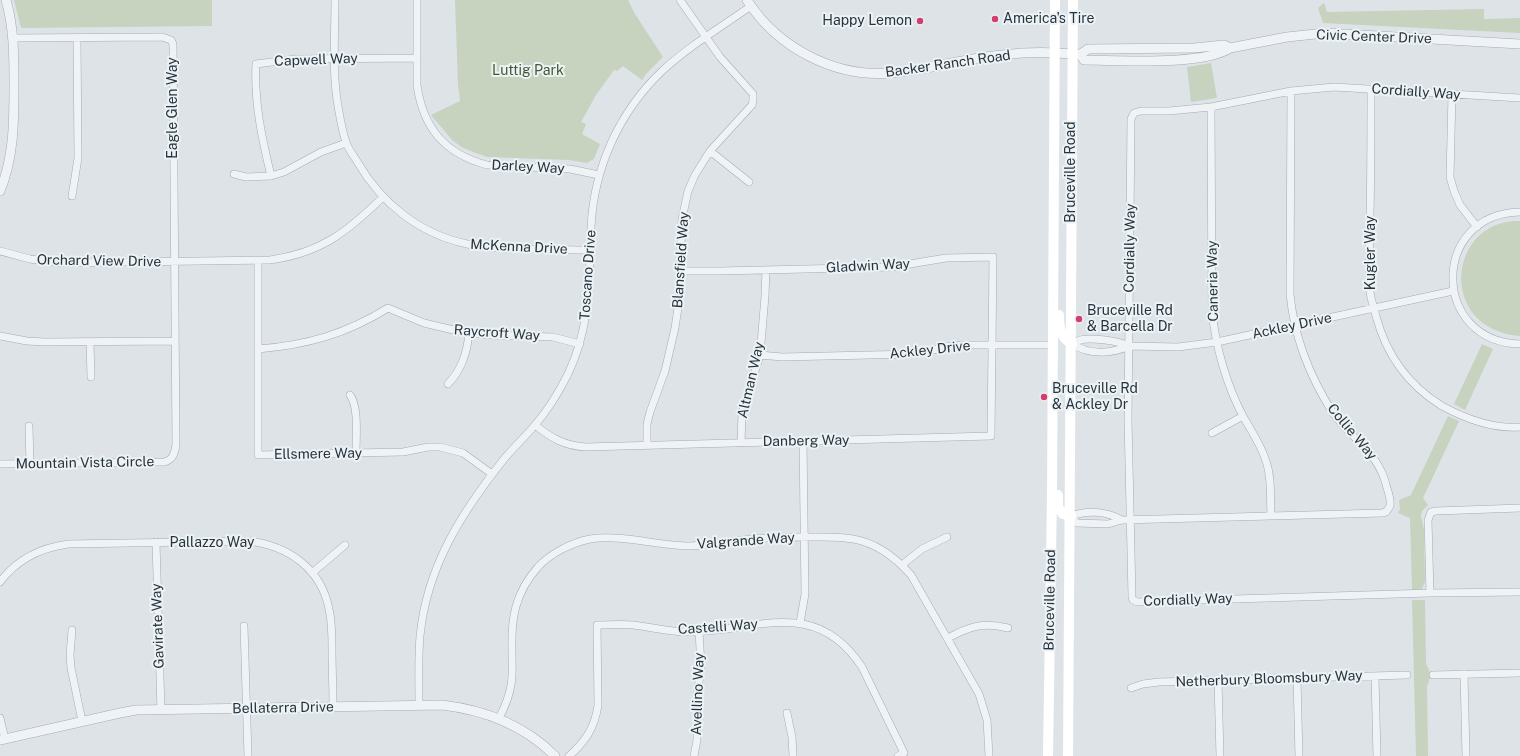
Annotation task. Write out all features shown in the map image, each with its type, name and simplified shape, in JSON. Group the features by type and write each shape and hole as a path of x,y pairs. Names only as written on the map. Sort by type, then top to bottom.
{"main road":[{"name":"Bruceville Road","path":"1048,756 1052,493 1055,0"},
{"name":"Bruceville Road","path":"1068,756 1076,54 1073,0"},
{"name":"Bruceville Road","path":"1053,268 1059,294 1060,332 1063,337 1072,344"},
{"name":"Bruceville Road","path":"1052,444 1058,468 1058,507 1063,514 1071,516"}],"street":[{"path":"0,191 8,166 14,125 13,38 6,0"},
{"name":"McKenna Drive","path":"336,0 338,106 346,143 364,174 383,198 408,218 424,228 448,239 467,244 499,248 591,250"},
{"name":"Darley Way","path":"417,0 417,85 419,99 423,112 437,136 461,156 474,162 487,165 570,169 599,175"},
{"name":"Blansfield Way","path":"648,445 647,424 665,371 675,328 679,301 681,230 688,191 695,175 710,151 752,106 753,100 752,94 729,68 680,0"},
{"name":"Toscano Drive","path":"419,705 420,634 429,588 443,551 454,530 492,474 507,455 535,425 554,400 572,366 580,344 588,309 592,214 599,175 611,142 638,97 663,70 749,3"},
{"name":"Backer Ranch Road","path":"749,3 771,30 801,52 830,65 854,71 867,73 891,73 1001,55 1054,53"},
{"name":"Civic Center Drive","path":"1054,53 1076,54 1088,49 1194,48 1224,45 1230,48 1287,37 1325,33 1520,44"},
{"name":"Eagle Glen Way","path":"13,38 162,37 171,40 173,44 173,208 175,262"},
{"path":"72,196 78,158 77,38"},
{"name":"Capwell Way","path":"271,176 259,121 255,79 256,64 296,59 417,58"},
{"name":"Cordially Way","path":"1520,98 1334,87 1291,91 1211,107 1170,111 1141,111 1134,113 1132,116 1128,419 1132,597 1133,600 1137,602 1430,593 1520,592"},
{"name":"Kugler Way","path":"1371,89 1370,291 1380,333 1401,370 1415,386 1438,403 1460,416 1498,426 1520,427"},
{"name":"Collie Way","path":"1122,520 1113,515 1103,513 1080,513 1071,516 1077,523 1108,524 1122,520 1382,513 1386,512 1390,506 1385,476 1372,455 1335,415 1320,392 1309,369 1295,326 1290,294 1291,91"},
{"path":"1452,95 1450,177 1460,204 1476,227"},
{"name":"Caneria Way","path":"1211,107 1213,323 1227,377 1243,416 1260,445 1266,462 1269,476 1271,515"},
{"path":"234,174 246,177 271,176 296,167 321,152 346,143"},
{"path":"710,151 749,182"},
{"name":"Orchard View Drive","path":"0,251 30,259 55,262 258,261 283,258 301,254 335,239 350,228 383,198"},
{"path":"1520,212 1505,213 1493,217 1476,227 1465,238 1456,254 1452,273 1453,291 1461,312 1469,322 1479,331 1495,340 1511,344 1520,344"},
{"name":"Gladwin Way","path":"680,270 766,270 892,267 946,258 992,257 992,345"},
{"name":"Ellsmere Way","path":"258,261 258,455 403,452 428,447 448,448 470,457 492,474"},
{"name":"Mountain Vista Circle","path":"0,464 169,461 173,456 176,444 174,341 175,262"},
{"name":"Altman Way","path":"741,443 742,413 760,355 766,270"},
{"name":"Ackley Drive","path":"1072,344 1081,340 1109,340 1129,346 1178,347 1217,342 1453,291"},
{"name":"Raycroft Way","path":"258,349 296,345 326,338 362,324 388,308 424,323 469,334 553,337 580,344"},
{"path":"448,384 462,365 465,358 469,334"},
{"path":"0,336 27,341 174,341"},
{"path":"90,342 91,377"},
{"name":"Ackley Drive","path":"1072,344 1081,350 1109,352 1129,346"},
{"name":"Ackley Drive","path":"760,355 782,358 914,354 952,346 966,345 1052,345"},
{"name":"Danberg Way","path":"535,425 556,440 578,447 991,436 992,345"},
{"path":"350,395 356,405 356,453"},
{"path":"1212,433 1243,416"},
{"path":"29,426 30,464"},
{"path":"800,623 805,594 803,441"},
{"path":"1430,593 1428,520 1431,512 1520,508"},
{"name":"Valgrande Way","path":"499,718 509,697 512,684 511,632 512,617 516,603 529,577 539,566 554,554 576,543 599,538 618,538 692,546 760,538 839,537 863,541 889,553 902,565 918,586 979,694 984,706 989,733 989,756"},
{"path":"902,565 922,549 947,537"},
{"name":"Pallazzo Way","path":"0,582 20,561 32,554 54,546 68,544 249,541 279,548 291,554 312,573 322,590 329,608 331,622 333,707"},
{"name":"Gavirate Way","path":"156,542 161,710"},
{"path":"312,573 345,545"},
{"name":"Castelli Way","path":"570,756 587,738 593,727 596,716 598,705 597,625 625,624 680,632 699,632 779,622 800,623 826,632 845,646 854,656 862,667 904,753 898,756"},
{"path":"948,638 961,631 976,626 996,625 1008,628"},
{"path":"244,626 248,756"},
{"path":"72,630 70,655 71,668 82,721"},
{"name":"Avellino Way","path":"694,756 697,740 697,698 701,666 699,632"},
{"path":"1433,675 1520,673"},
{"path":"1464,674 1466,756"},
{"path":"1375,676 1377,756"},
{"name":"Netherbury Bloomsbury Way","path":"1131,688 1143,684 1407,676"},
{"path":"1297,679 1299,756"},
{"path":"1218,681 1220,756"},
{"name":"Bellaterra Drive","path":"2,739 136,710 419,705 455,707 480,712 499,718 533,737 555,756"},
{"path":"787,712 792,737 792,756"},
{"path":"0,718 2,739"}],"green space":[{"path":"14,0 212,0 212,26 21,28"},
{"name":"Luttig Park","path":"455,0 628,0 635,14 663,57 642,80 623,66 617,71 614,70 596,95 581,122 586,124 582,134 600,144 594,159 587,163 569,160 487,157 463,148 452,140 431,115 460,101"},
{"path":"1324,3 1327,12 1484,9 1484,19 1520,18 1520,33 1323,23 1318,8"},
{"path":"1211,63 1217,98 1191,102 1187,67"},
{"path":"1520,221 1519,336 1492,329 1474,314 1464,296 1461,275 1466,254 1478,237 1496,225"},
{"path":"1482,344 1493,349 1465,410 1454,404"},
{"path":"1448,416 1459,421 1423,498 1428,505 1422,511 1421,516 1424,530 1425,582 1422,589 1412,590 1410,518 1398,513 1400,509 1399,500 1411,495"},
{"path":"1412,600 1425,600 1426,664 1430,675 1427,686 1428,756 1416,756"}],"place":[{"name":"America's Tire","path":"995,19"},
{"name":"Happy Lemon","path":"920,21"},
{"name":"Bruceville Rd & Barcella Dr","path":"1079,319"},
{"name":"Bruceville Rd & Ackley Dr","path":"1044,397"}]}
